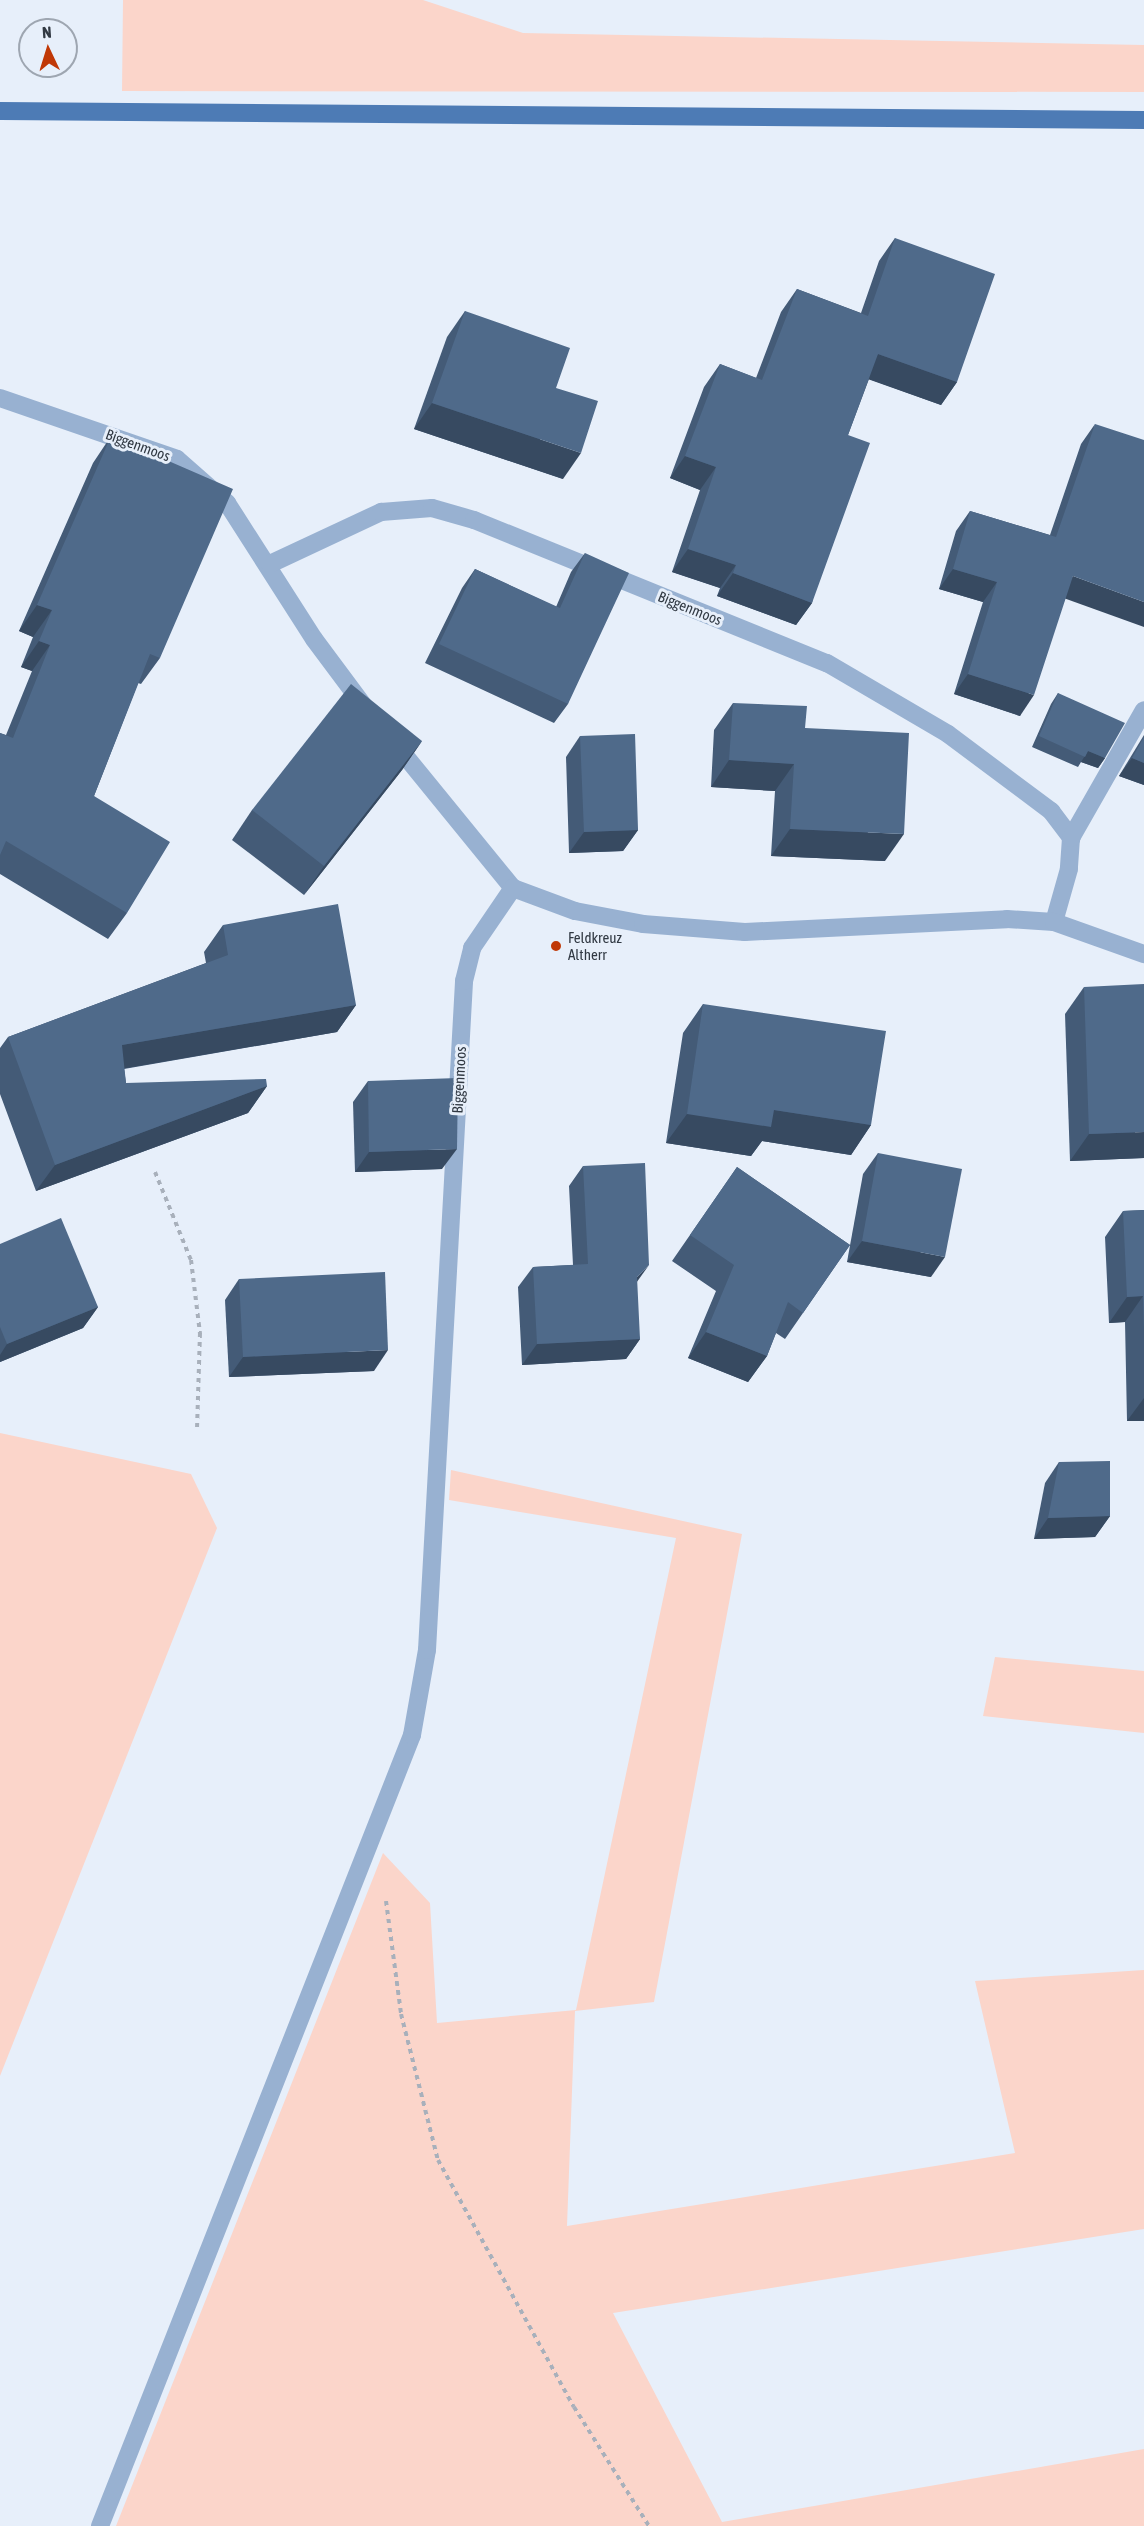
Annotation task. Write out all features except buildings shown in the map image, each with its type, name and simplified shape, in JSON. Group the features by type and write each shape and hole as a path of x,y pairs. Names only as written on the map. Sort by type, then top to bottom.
{"main road":[{"path":"0,111 1144,120"}],"street":[{"name":"Biggenmoos","path":"0,398 177,459 227,503 270,564 314,639 362,704 513,888 574,911 643,924 745,932 1007,919 1054,922 1144,954"},
{"name":"Biggenmoos","path":"270,564 381,512 432,508 474,520 827,663 948,734 1051,811 1071,838"},
{"path":"1054,922 1069,869 1071,838 1144,710"},
{"name":"Biggenmoos","path":"100,2526 412,1735 427,1650 444,1286 464,981 472,948 513,888"}],"path":[{"path":"155,1172 191,1260 200,1333 197,1429"},
{"path":"368,1850 384,1882 400,2014 438,2160 574,2407 649,2526"}],"shaded area":[{"path":"123,0 423,0 523,33 1144,45 1144,92 122,91"},
{"path":"0,1433 191,1474 217,1528 0,2076"},
{"path":"451,1470 742,1534 654,2002 575,2011 567,2226 1015,2153 975,1981 1144,1970 1144,2229 613,2313 722,2522 1144,2449 1144,2526 116,2526 383,1853 430,1903 437,2023 576,2010 676,1538 449,1500"},
{"path":"995,1657 1144,1671 1144,1733 983,1716"}],"place":[{"name":"Feldkreuz Altherr","path":"556,946"}]}
